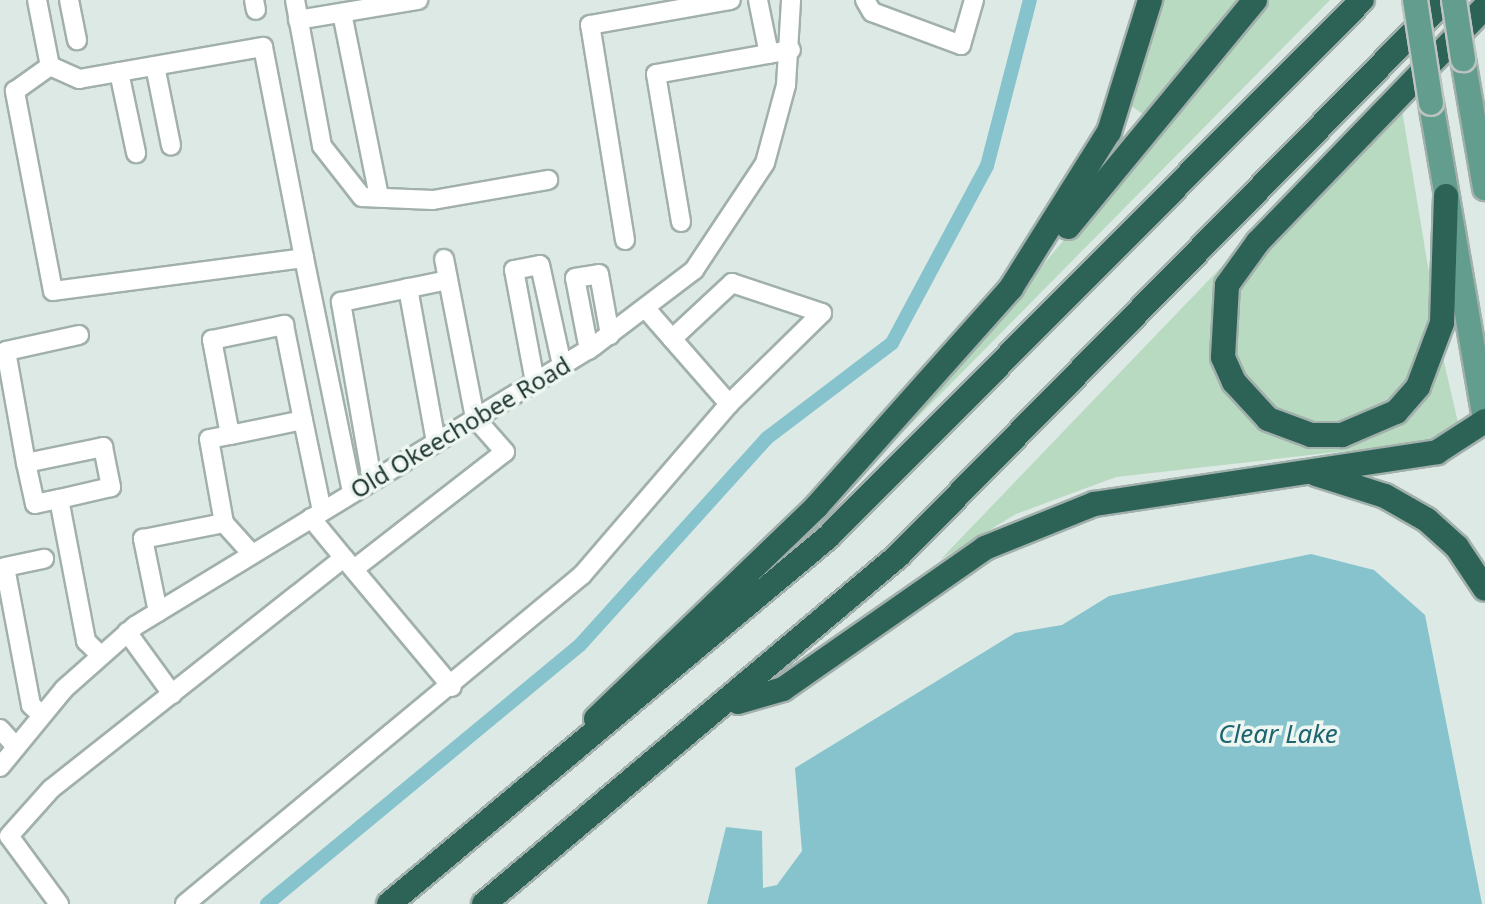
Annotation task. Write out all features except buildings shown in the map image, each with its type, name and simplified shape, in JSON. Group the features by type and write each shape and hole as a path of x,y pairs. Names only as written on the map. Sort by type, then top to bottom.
{"highway":[{"path":"1011,288 1109,132 1150,0"},
{"path":"523,795 817,506 1011,288 1255,0"},
{"path":"389,904 754,604 901,468 1362,0"},
{"path":"484,904 728,705 1008,450 1445,0"},
{"path":"1446,196 1442,323 1418,387 1396,412 1342,435 1311,435 1268,419 1240,391 1223,357 1227,285 1241,261 1485,7"},
{"path":"728,705 783,689 985,548 1042,524 1159,490 1313,473 1437,452 1485,420"},
{"path":"1313,473 1385,496 1427,520 1457,547 1485,589"}],"main road":[{"path":"1415,0 1485,420"},
{"path":"1454,0 1485,188"}],"street":[{"path":"37,0 50,66"},
{"path":"69,0 77,40"},
{"path":"295,0 322,146 362,197 433,200 548,180"},
{"path":"298,20 418,0"},
{"path":"625,240 590,25 731,0"},
{"path":"758,0 769,54"},
{"name":"Old Okeechobee Road","path":"0,767 42,715 99,654 127,632 589,350 647,310 694,270 747,199 777,124 791,50 792,0"},
{"path":"865,0 872,12 961,45 974,0"},
{"path":"342,13 379,197"},
{"path":"50,66 79,79 263,47 352,492"},
{"path":"681,222 656,74 791,50"},
{"path":"50,66 15,91 53,291 304,258"},
{"path":"155,66 171,145"},
{"path":"119,72 136,153"},
{"path":"59,904 9,836 51,789 172,694 505,452 475,418 444,259"},
{"path":"535,382 514,270 540,265 562,365"},
{"path":"589,350 575,278 599,274 610,335"},
{"path":"372,480 341,302 448,280"},
{"path":"185,904 452,687 582,575 729,404 822,313 732,283 672,339"},
{"path":"408,288 436,442"},
{"path":"647,310 729,404"},
{"path":"230,435 212,340 284,325 303,420 316,514 349,563 452,687"},
{"path":"26,463 103,447 111,487 35,504 26,463 6,351 79,335"},
{"path":"252,554 224,523 209,439 303,420"},
{"path":"59,499 86,641 99,654"},
{"path":"158,612 143,539 224,523"},
{"path":"42,715 31,705 5,567 44,559"},
{"path":"127,632 172,694"},
{"path":"0,729 16,747"}],"green space":[{"path":"1161,0 1245,0 1147,117 1130,105"},
{"path":"1268,0 1330,0 901,434 1074,228"},
{"path":"1402,110 1432,291 1429,340 1398,400 1328,429 1282,418 1233,364 1230,303 1254,261"},
{"path":"1230,258 1212,328 1242,402 1362,438 1442,353 1459,427 1426,442 1116,477 1016,514 940,560"}],"water":[{"name":"Clear Lake","path":"1311,554 1374,570 1425,615 1482,904 707,904 726,827 762,831 763,888 777,885 802,851 795,768 1015,633 1062,625 1109,596"}],"waterway":[{"path":"267,904 580,645 767,438 892,343 987,166 1030,0"}]}
